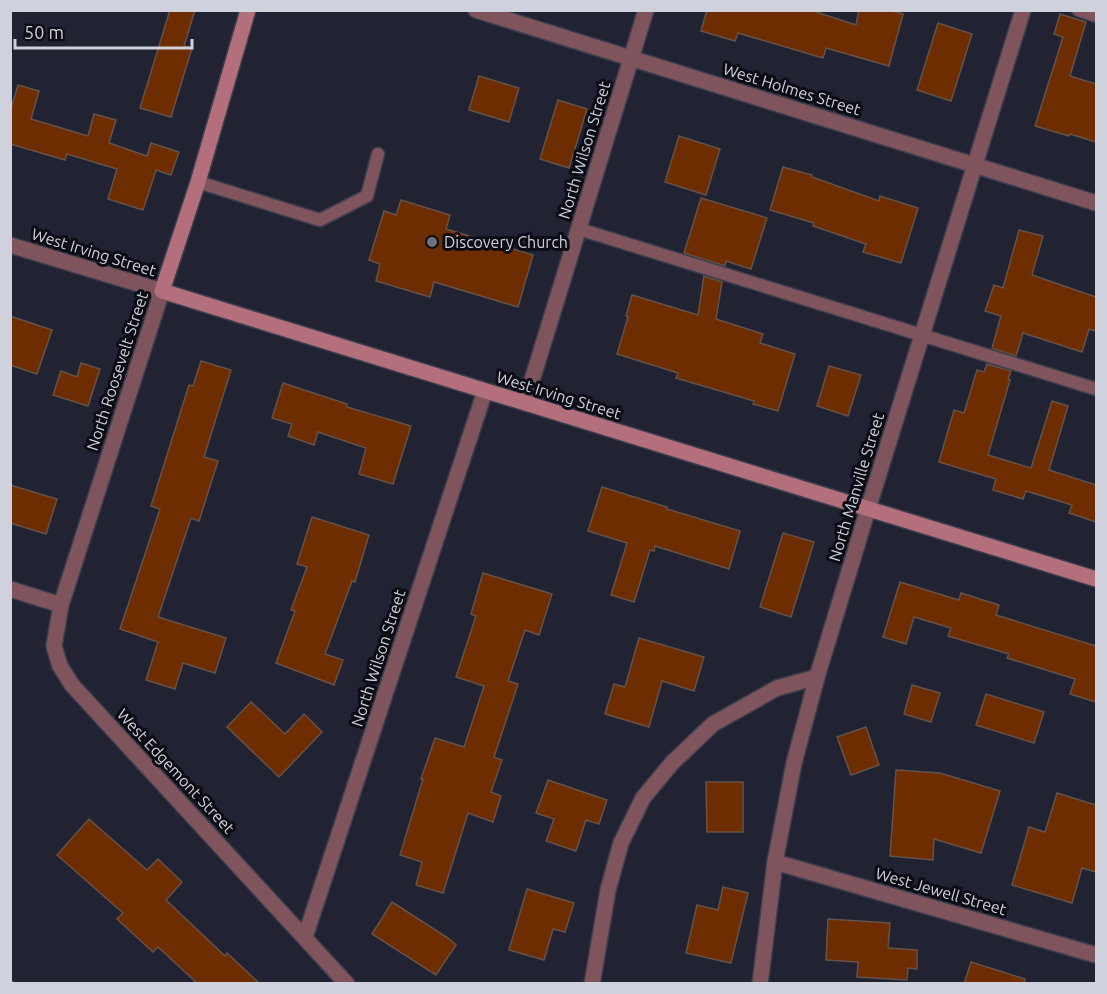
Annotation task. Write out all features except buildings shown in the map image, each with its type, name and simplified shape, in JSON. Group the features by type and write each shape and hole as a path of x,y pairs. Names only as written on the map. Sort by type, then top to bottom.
{"street":[{"name":"North Roosevelt Street","path":"61,605 198,182 248,10"},
{"name":"West Holmes Street","path":"476,10 1096,203"},
{"name":"North Wilson Street","path":"525,403 646,10"},
{"name":"North Manville Street","path":"760,984 775,862 794,763 868,509 1023,10"},
{"name":"West Irving Street","path":"10,245 1096,579"},
{"name":"North Wilson Street","path":"305,937 485,391"},
{"path":"10,589 61,605"},
{"name":"West Edgemont Street","path":"61,605 54,646 60,666 72,685 347,984"},
{"path":"592,984 608,890 621,843 643,798 672,763 713,724 777,688 817,678"},
{"name":"West Jewell Street","path":"775,862 1096,955"}],"lane":[{"path":"1078,10 1096,16"},
{"path":"198,182 320,220 367,196 378,154"},
{"path":"579,229 1096,389"}],"place":[{"name":"Discovery Church","path":"432,242"}]}
